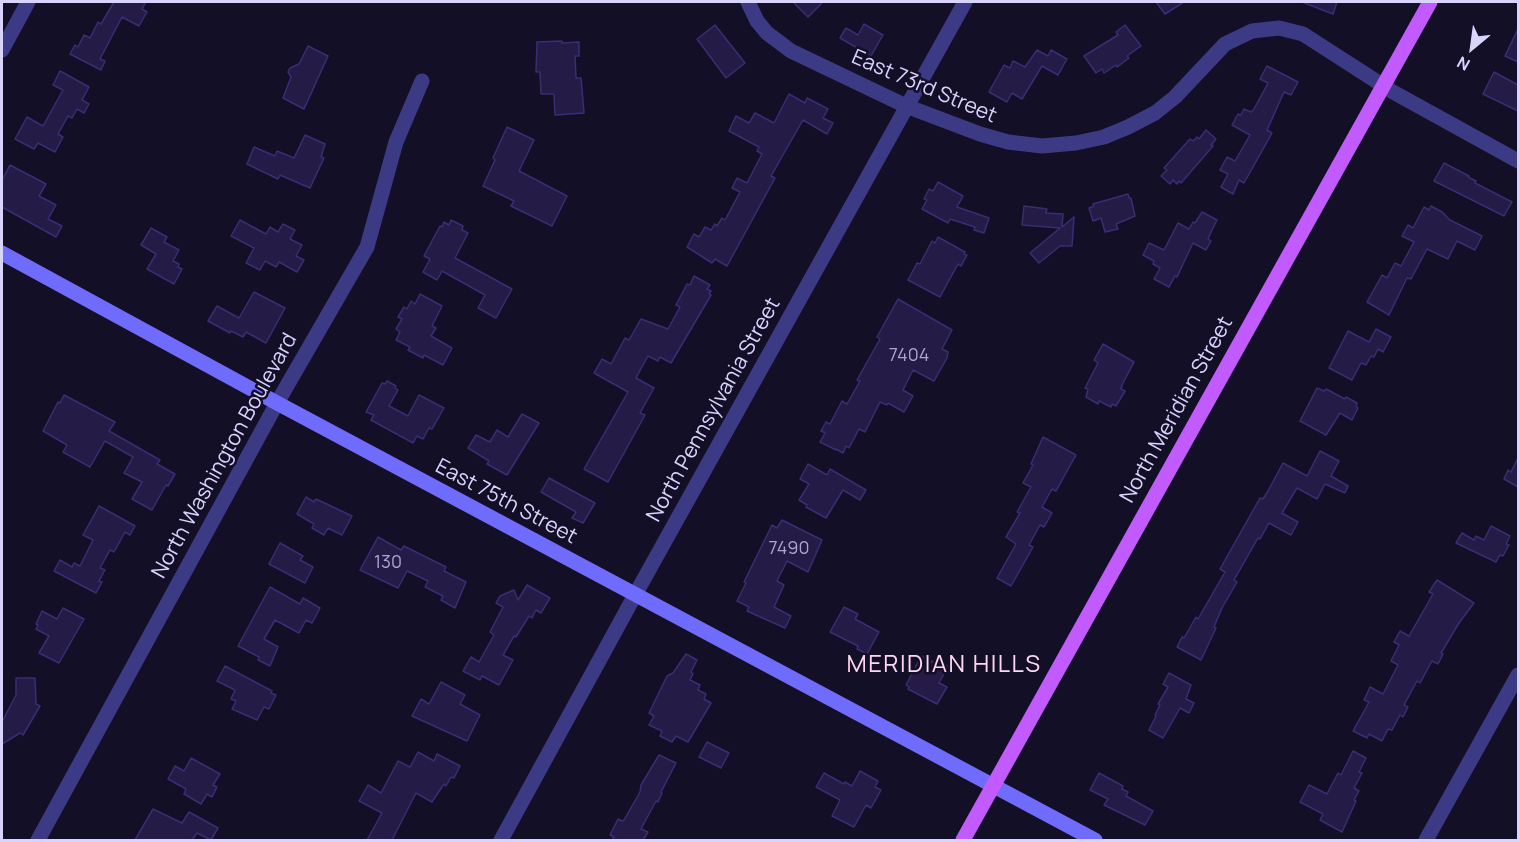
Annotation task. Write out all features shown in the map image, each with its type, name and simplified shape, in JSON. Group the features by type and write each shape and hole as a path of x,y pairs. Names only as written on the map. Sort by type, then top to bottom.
{"main road":[{"name":"North Meridian Street","path":"963,840 1430,2"}],"street":[{"path":"2,50 28,2"},
{"name":"East 73rd Street","path":"748,2 762,26 784,47 906,106 1008,142 1042,146 1087,141 1128,128 1159,110 1183,90 1219,49 1235,37 1258,29 1274,28 1304,34 1393,92 1518,160"},
{"name":"North Pennsylvania Street","path":"501,840 965,2"},
{"name":"North Washington Boulevard","path":"38,840 277,403 367,247 396,142 422,81"},
{"name":"East 75th Street","path":"2,254 1095,840"},
{"path":"1426,840 1518,675"}],"building":[{"path":"114,2 146,2 142,9 147,12 139,26 122,17 100,59 105,61 101,70 70,54 75,45 78,47 84,35 90,38 98,22 101,24"},
{"path":"793,2 823,2 808,17"},
{"path":"1156,2 1184,2 1165,14"},
{"path":"1302,2 1337,2 1333,14"},
{"path":"864,24 883,35 871,56 840,38 846,28 858,35"},
{"path":"715,25 745,63 726,78 697,39"},
{"path":"1125,25 1141,46 1117,67 1116,65 1104,73 1102,69 1096,73 1084,56 1118,35 1116,32"},
{"path":"1518,29 1518,62 1505,56"},
{"path":"562,41 562,43 579,42 579,56 575,56 576,78 581,78 584,113 555,115 554,94 541,94 540,72 536,72 537,42"},
{"path":"308,46 328,56 304,109 283,98 291,77 288,72 290,68 299,64"},
{"path":"1037,50 1048,56 1051,50 1067,59 1058,75 1042,66 1022,99 1012,93 1007,102 989,92 1004,65 1010,68 1013,61 1025,67"},
{"path":"1267,66 1298,82 1291,95 1284,92 1267,130 1272,133 1244,183 1239,180 1233,194 1221,187 1228,174 1220,170 1227,157 1235,161 1250,135 1232,125 1244,109 1251,112 1254,109 1268,83 1260,79"},
{"path":"60,71 89,87 82,100 89,104 84,113 77,109 72,118 68,116 58,134 63,137 55,152 38,143 34,149 15,139 27,117 43,126 63,90 53,85"},
{"path":"1494,72 1518,85 1518,111 1483,94"},
{"path":"789,94 805,103 807,98 828,109 823,118 833,123 827,134 803,120 771,176 775,178 727,266 715,259 712,263 687,247 694,234 699,237 705,227 711,230 722,218 725,220 740,192 732,188 737,178 747,183 762,154 757,151 759,147 729,131 736,116 749,123 755,113 774,123"},
{"path":"507,127 534,140 519,171 567,196 552,226 511,206 514,201 483,186"},
{"path":"1206,130 1216,139 1211,145 1213,146 1181,183 1179,181 1177,184 1173,180 1170,184 1161,176 1167,170 1164,168 1190,139 1193,141 1197,137 1199,139"},
{"path":"305,135 325,144 321,157 324,158 310,188 280,175 278,179 247,164 254,147 275,156 277,151 294,158"},
{"path":"1444,163 1469,176 1476,181 1475,183 1512,202 1504,216 1434,181"},
{"path":"10,165 46,184 39,196 56,205 48,219 62,226 56,237 2,207 2,180"},
{"path":"938,182 963,196 957,207 989,218 984,233 974,230 975,227 950,219 948,223 922,209 929,189 933,191"},
{"path":"1128,194 1135,216 1116,224 1118,229 1105,232 1101,218 1093,221 1089,208 1094,206 1093,204"},
{"path":"1024,206 1047,209 1046,213 1063,214 1062,227 1074,217 1072,246 1060,246 1039,263 1030,253 1060,228 1022,225"},
{"path":"1431,206 1450,220 1482,236 1475,250 1457,241 1448,259 1427,249 1411,279 1407,278 1389,315 1367,302 1382,275 1387,278 1395,263 1401,266 1414,242 1402,236 1408,225 1413,228 1424,207 1429,210"},
{"path":"1202,212 1217,220 1208,239 1211,241 1206,250 1193,243 1177,277 1175,276 1169,287 1154,279 1160,268 1153,264 1154,261 1143,255 1149,243 1164,250 1178,223 1189,229"},
{"path":"240,220 266,234 270,227 278,232 283,224 295,230 290,239 302,245 296,256 304,260 297,272 279,262 276,267 265,261 260,270 246,263 254,248 231,236"},
{"path":"451,220 463,226 462,230 468,233 455,258 512,289 496,318 478,308 485,295 442,271 437,280 423,272 430,259 424,256 440,226 442,227 444,222 449,225"},
{"path":"151,228 167,237 164,242 179,250 173,261 182,269 174,284 147,269 156,254 141,245"},
{"path":"938,237 967,255 961,266 958,264 940,297 908,280 917,263 920,264 932,241 935,243"},
{"path":"694,276 710,285 707,289 711,291 709,294 711,295 671,363 660,357 658,361 648,356 636,378 654,388 640,413 645,415 608,482 584,469 628,392 594,373 602,359 611,364 625,338 629,340 641,319 668,329 680,307 676,305"},
{"path":"254,292 285,308 266,343 246,332 243,337 231,331 230,333 208,321 217,306 239,318"},
{"path":"420,294 442,306 432,326 436,328 431,336 452,348 443,365 424,355 423,358 408,350 410,347 396,340 400,332 396,329 402,319 398,317 404,307 407,309 411,301 415,304"},
{"path":"898,299 952,330 942,349 948,352 947,358 934,381 913,370 903,390 913,396 904,412 888,403 887,405 880,402 865,432 859,429 849,448 846,446 843,453 820,442 825,433 821,431 826,422 830,424 842,401 847,404 860,381 857,380 880,339 877,337"},
{"path":"1376,329 1391,337 1383,352 1378,349 1366,365 1361,363 1352,380 1329,368 1348,331 1369,342"},
{"path":"1103,344 1134,362 1122,385 1121,389 1125,391 1116,406 1112,404 1111,407 1099,401 1098,404 1086,397 1088,389 1085,388 1098,363 1094,360"},
{"path":"387,381 396,386 398,390 389,406 408,416 419,395 444,408 432,429 429,428 423,439 417,436 413,443 371,420 374,415 366,412 382,383 385,384"},
{"path":"1317,388 1324,391 1326,389 1345,399 1346,397 1357,403 1358,408 1352,420 1340,413 1326,435 1300,421"},
{"path":"64,395 115,422 109,431 160,460 157,464 175,474 152,510 132,499 142,482 124,473 133,457 105,441 90,467 63,452 67,445 43,431"},
{"path":"522,414 539,423 507,475 487,464 489,461 468,448 476,435 490,442 497,430 508,437"},
{"path":"1043,437 1076,455 1056,491 1052,489 1042,507 1052,513 1044,527 1040,525 1029,545 1033,547 1011,586 997,578 1016,544 1006,537 1031,487 1023,483 1033,465 1031,464"},
{"path":"1320,451 1339,461 1331,476 1348,486 1345,493 1325,484 1317,499 1297,488 1282,513 1298,522 1291,535 1269,523 1260,539 1258,538 1234,580 1237,582 1222,608 1214,627 1216,628 1201,660 1177,647 1196,617 1198,619 1225,572 1220,569 1260,498 1263,499 1283,463 1307,476"},
{"path":"1518,458 1518,487 1504,479 1508,470 1511,472"},
{"path":"808,464 827,475 830,469 866,490 860,500 843,490 826,518 806,507 807,505 799,500 809,484 800,479"},
{"path":"549,478 595,503 583,523 572,518 576,512 541,492"},
{"path":"306,497 314,502 316,499 352,516 342,535 328,528 324,535 312,528 314,524 297,514"},
{"path":"99,506 135,526 130,535 125,532 114,552 110,550 100,568 105,570 96,593 54,571 60,560 72,567 74,563 80,566 93,540 83,535"},
{"path":"782,520 822,540 808,572 787,561 777,581 784,585 774,607 791,616 785,628 747,611 749,607 737,601 772,525 777,528"},
{"path":"1491,526 1510,536 1506,544 1509,545 1503,556 1500,555 1496,562 1456,543 1462,533 1474,540 1476,536 1484,540"},
{"path":"378,537 401,550 404,546 446,567 444,571 466,582 455,608 441,600 443,596 425,587 428,581 407,571 398,588 360,570"},
{"path":"280,543 303,556 300,560 313,567 305,583 269,564"},
{"path":"1437,580 1474,603 1441,653 1443,654 1438,664 1432,661 1420,683 1417,681 1404,705 1408,707 1403,717 1400,715 1392,730 1388,729 1382,741 1369,734 1367,738 1353,731 1369,702 1364,700 1370,687 1383,694 1398,665 1391,661 1399,645 1394,642 1400,631 1409,636 1433,594 1429,592"},
{"path":"527,585 550,598 541,613 536,610 532,618 529,616 516,637 514,636 503,655 513,660 499,685 482,676 480,680 463,671 471,657 479,662 494,635 490,632 503,607 496,603 500,596 514,590 518,600"},
{"path":"270,587 300,604 303,598 320,608 312,623 306,620 299,633 275,620 264,639 278,647 270,666 258,660 259,657 238,646"},
{"path":"844,607 858,614 855,619 879,632 867,654 857,649 858,646 830,632"},
{"path":"63,608 84,619 59,663 39,653 49,636 36,629 38,625 36,624 42,611 57,619"},
{"path":"686,654 697,660 690,680 700,685 698,690 706,694 704,699 711,703 688,742 676,736 672,742 660,736 662,731 649,725 654,716 649,713 667,676 673,673"},
{"path":"921,656 948,666 939,683 947,687 937,704 908,689 906,685"},
{"path":"225,666 276,695 269,709 264,707 257,720 232,709 236,701 231,699 235,690 217,681"},
{"path":"1169,673 1191,685 1186,699 1194,703 1189,713 1180,708 1163,738 1149,730 1160,705 1158,704 1168,687 1163,684"},
{"path":"16,678 35,678 36,704 40,706 23,735 20,733 2,744 2,722 16,695"},
{"path":"441,682 465,695 460,704 480,715 467,741 412,716 421,699 429,704"},
{"path":"707,742 729,753 721,768 699,757"},
{"path":"1353,751 1366,758 1359,772 1362,773 1354,788 1359,791 1354,800 1356,801 1342,832 1320,820 1323,814 1300,802 1309,785 1327,794 1338,773 1341,775"},
{"path":"418,752 434,761 437,754 460,766 454,778 451,777 446,786 444,784 432,802 416,793 392,840 367,840 382,813 359,801 368,785 381,793 398,761 410,767"},
{"path":"659,755 676,763 658,802 656,801 641,829 648,832 643,840 612,840 614,837 610,835 618,819 624,820"},
{"path":"191,758 220,774 213,785 217,787 212,797 207,794 201,804 184,794 186,789 168,779 175,766 184,771"},
{"path":"860,771 878,781 875,787 881,790 871,808 866,805 854,827 832,816 840,800 816,787 824,773 852,786"},
{"path":"1099,773 1123,786 1122,789 1128,792 1126,796 1153,811 1145,825 1104,805 1108,799 1090,790"},
{"path":"153,809 182,823 189,812 218,828 211,840 197,833 192,840 135,840"}],"district":[{"name":"MERIDIAN HILLS","path":"944,665"}]}
